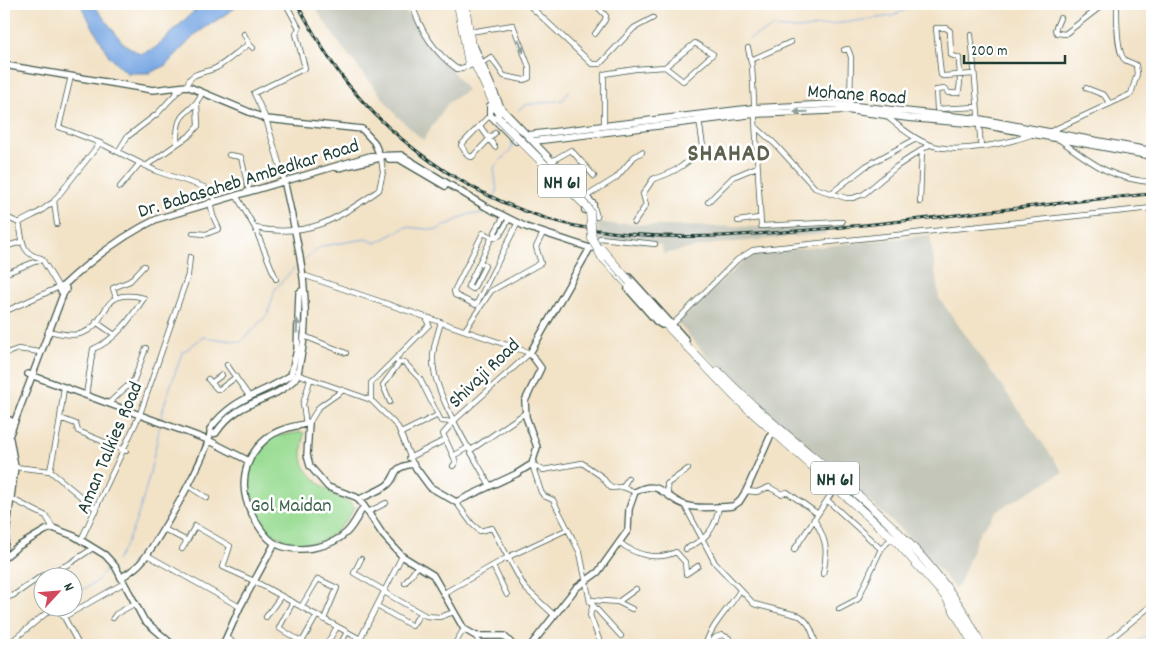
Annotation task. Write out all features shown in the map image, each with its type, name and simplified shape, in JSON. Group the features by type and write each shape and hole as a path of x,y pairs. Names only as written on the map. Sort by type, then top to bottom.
{"highway":[{"name":"NH 61","path":"458,4 468,45 493,112"},
{"name":"NH 61","path":"465,5 470,32 466,55 493,112 592,208 599,246 657,313 686,340 711,368"},
{"name":"NH 61","path":"670,324 711,368 774,428 923,558 964,611 981,645"},
{"name":"NH 61","path":"895,535 946,597 974,645"}],"main road":[{"path":"468,45 474,46 501,108 587,196 593,204 588,210 585,210 511,136 493,112"},
{"name":"Mohane Road","path":"850,107 886,116 913,116"},
{"name":"Mohane Road","path":"534,141 754,111 850,107 913,116 979,121 1152,151"},
{"name":"Mohane Road","path":"528,135 698,118"},
{"name":"Mohane Road","path":"979,121 1034,134 1048,134 1059,138 1152,156"}],"street":[{"path":"227,365 249,398 256,400 289,380 296,370 304,343 305,294 295,231 285,182 266,119 254,93 305,68 296,34 299,28 286,4"},
{"path":"412,4 422,30 437,51 457,69 470,66"},
{"path":"465,5 476,4"},
{"path":"528,4 592,64 600,64 634,28 653,18"},
{"path":"595,4 606,16 595,34"},
{"path":"1060,18 1055,30 1057,33 1065,34 1104,4"},
{"path":"1048,134 1131,94 1137,74 1136,65 1123,59 1120,52 1116,25 1117,4"},
{"path":"470,32 513,25 529,67 529,78 524,80 504,76 491,57 482,64"},
{"path":"974,74 959,75 941,75 935,30 937,27 946,28 950,31 951,54 959,58 959,75 958,93 948,93 946,88 936,90 937,109 977,107"},
{"path":"118,152 127,137 157,114 184,87 190,78 216,68 251,46 244,34"},
{"path":"971,35 981,147"},
{"path":"752,60 791,42"},
{"path":"604,126 604,74 634,69 665,67 695,43 713,54 683,81 665,67"},
{"path":"748,48 752,60 759,218 761,226 842,222"},
{"path":"844,50 848,48 851,58 850,107"},
{"path":"4,65 153,90 184,87 266,119 362,129 374,142 383,172 378,191 321,226 280,232 255,228"},
{"path":"71,76 59,127 100,143 146,166 204,187 212,203 219,230 206,234 193,233"},
{"path":"1086,88 1104,95 1110,104"},
{"path":"176,144 176,125 180,118 197,104 202,93"},
{"path":"146,166 189,136 198,126 197,104"},
{"path":"493,112 461,146 468,156 472,157 495,133"},
{"path":"886,116 916,138 937,147 981,147 1000,144 1034,134"},
{"path":"634,223 646,205 643,194 653,179 669,175 690,162 703,146 698,118"},
{"path":"480,126 495,147"},
{"path":"756,127 776,144 815,188 846,198 858,197 929,145"},
{"path":"830,194 866,166 916,138"},
{"path":"1059,138 1107,172 1134,180 1152,182"},
{"path":"19,222 42,211 45,206 54,202 100,143"},
{"path":"920,202 922,149"},
{"path":"552,160 566,150"},
{"path":"552,160 571,150 594,176"},
{"path":"4,162 5,151"},
{"path":"587,196 616,178 634,157 642,152"},
{"path":"229,155 241,157 249,191"},
{"name":"Dr. Babasaheb Ambedkar Road","path":"7,437 62,288 125,237 147,225 179,213 354,160 401,155 483,207 542,234"},
{"path":"120,188 140,163"},
{"path":"708,202 733,177 757,167"},
{"name":"Dr. Babasaheb Ambedkar Road","path":"237,196 285,182"},
{"path":"237,196 255,228 276,279"},
{"path":"54,202 57,224"},
{"path":"593,204 597,217"},
{"path":"589,249 597,254 659,324 670,324 737,260 753,250 1152,208"},
{"path":"4,216 19,222"},
{"path":"738,221 759,218"},
{"path":"506,219 500,235 494,237 483,233 454,292 455,295 475,305 516,226"},
{"name":"Dr. Babasaheb Ambedkar Road","path":"506,219 516,226 589,249"},
{"path":"4,312 62,288 42,258 30,254 21,242 19,222"},
{"path":"465,330 491,291 541,263 536,247 542,234"},
{"path":"480,262 485,265 473,289 468,286 474,273 480,262 494,237"},
{"path":"589,249 600,238 655,244"},
{"path":"4,247 21,242"},
{"path":"589,249 604,249 670,324"},
{"name":"Shivaji Road","path":"445,440 443,434 454,422 530,353 589,249"},
{"name":"Aman Talkies Road","path":"82,541 141,415 188,275 190,257"},
{"path":"4,274 42,258"},
{"path":"116,298 113,288 130,281 144,266"},
{"path":"474,273 480,276"},
{"path":"303,275 530,353 541,368 525,401 526,413 537,447 532,464 541,492 544,496 553,500 566,530 580,553 590,600 621,636"},
{"name":"Dr. Babasaheb Ambedkar Road","path":"38,352 48,331 62,288"},
{"path":"296,370 299,293 303,290"},
{"path":"48,331 81,334 90,329 104,309 116,298 131,294 144,298 115,335 105,344 93,349 86,395"},
{"path":"371,400 370,383 397,361 429,325 427,321 430,318"},
{"path":"96,322 115,335"},
{"path":"441,322 432,358 433,368 454,422 490,486"},
{"path":"304,336 346,353"},
{"path":"297,342 304,343"},
{"path":"108,404 134,380 146,348"},
{"path":"4,354 18,350 38,352"},
{"path":"390,402 382,388 389,380 388,377 397,361"},
{"path":"397,361 404,362 420,379 443,423 454,422"},
{"path":"296,370 310,380 371,400 398,427 409,458 430,488 456,502 472,524 480,530 492,528 525,588 553,614"},
{"path":"383,372 388,377"},
{"path":"30,374 161,423 210,437 247,460"},
{"path":"222,375 210,381 220,389 236,377"},
{"path":"79,645 64,617 123,580 147,556 164,529 210,437 216,433 222,419 249,398 289,380"},
{"path":"310,380 302,404 307,423 306,455 310,466 328,487 360,499 383,536 402,556 433,575 464,629 476,636 504,636 513,645"},
{"path":"50,471 64,387"},
{"path":"342,391 319,407 307,423 288,428 267,438 247,460 244,483 248,508 259,527 275,543 292,548 325,546 347,532 366,509 386,503"},
{"path":"453,456 470,449 526,413"},
{"path":"401,433 438,415"},
{"path":"60,418 76,424 78,431 125,450"},
{"path":"685,506 719,507 736,504 746,491 768,446 774,428"},
{"path":"4,519 15,467 7,437"},
{"path":"4,550 10,468 7,437"},
{"path":"768,446 785,437"},
{"path":"409,458 445,440 456,462 453,466"},
{"path":"532,464 543,470 582,463 603,478 611,488 623,487 635,492"},
{"path":"360,499 388,484 395,470 413,464"},
{"path":"456,502 532,464"},
{"path":"15,467 50,471 96,510"},
{"path":"668,495 668,484 688,468"},
{"path":"623,487 628,478"},
{"path":"794,550 838,484"},
{"path":"187,485 207,498"},
{"path":"531,645 553,614 576,588 598,572 628,530 629,509 635,492 644,487 655,487 685,506 715,563 754,604 800,616 812,630 816,645"},
{"path":"746,491 758,492 770,487 781,494 787,492 816,517 826,544 827,554 823,574"},
{"path":"9,499 46,516 53,528 82,541 115,566 144,620 172,645"},
{"path":"827,500 881,550"},
{"path":"686,549 702,541 714,527 719,507"},
{"path":"182,549 195,526 230,546 223,567 254,581 360,639"},
{"path":"4,558 17,547 53,528"},
{"path":"164,529 187,541"},
{"path":"444,593 508,557 566,530"},
{"path":"839,609 858,600 881,550 895,535"},
{"path":"619,542 637,554 669,555 676,552 685,562 686,574 698,566"},
{"path":"223,645 228,638 240,607 275,543"},
{"path":"65,566 93,548"},
{"path":"147,556 240,607"},
{"path":"358,645 402,556"},
{"path":"361,559 354,573 420,614 434,618 454,612"},
{"path":"404,583 418,566"},
{"path":"492,566 507,595"},
{"path":"302,607 318,579 337,588 324,619"},
{"path":"4,599 14,595 32,583"},
{"path":"618,602 636,589"},
{"path":"706,645 714,626 724,612 729,609 739,592"},
{"path":"266,617 281,596"},
{"path":"590,600 618,602 632,610"},
{"path":"293,602 279,628 300,641 303,640 316,615"},
{"path":"113,618 116,614 134,604"},
{"path":"593,605 590,615 600,645"},
{"path":"1103,645 1152,605"},
{"path":"377,606 412,626 420,614"},
{"path":"4,636 10,644 44,616"},
{"path":"326,645 337,627"},
{"path":"454,645 464,629"},
{"path":"340,645 347,632"},
{"path":"706,645 722,635 729,638 731,645"},
{"path":"476,636 480,645"},
{"path":"228,638 236,645"}],"shaded area":[{"path":"313,4 400,4 467,90 448,103 423,140 397,116 336,39"},
{"path":"598,222 621,225 621,223 661,226 785,227 825,223 826,234 714,244 663,254 661,245 598,241"},
{"path":"930,235 939,298 1063,472 997,511 980,531 959,585 954,588 926,554 754,400 705,354 677,322 751,254"}],"green space":[{"name":"Gol Maidan","path":"304,433 302,457 306,469 324,487 355,507 345,522 328,537 323,540 306,543 280,537 266,528 254,512 249,488 252,463 257,452 265,443 278,436"}],"water":[{"path":"80,4 93,4 123,43 140,54 155,48 193,12 205,4 241,4 196,34 165,66 149,73 127,73 109,56"}],"waterway":[{"path":"749,39 773,27 798,29 892,16 919,4"},
{"path":"518,110 525,105 563,100 569,91"},
{"path":"491,202 497,192 494,167 512,149 512,140"},
{"path":"305,259 322,246 366,239 376,243 406,227 436,230 469,214 483,214"},
{"path":"161,421 164,405 182,353 203,337 241,342 268,314 275,289 295,267"},
{"path":"116,561 132,531 144,496 160,425"},
{"path":"82,590 96,582 110,565"},
{"path":"1132,645 1152,632"}],"railway":[{"path":"297,4 343,78 375,115 402,139 462,181 494,198 527,212 562,223 597,230 653,236 737,235 863,225 1152,194"}],"district":[{"name":"SHAHAD","path":"729,151"}]}
